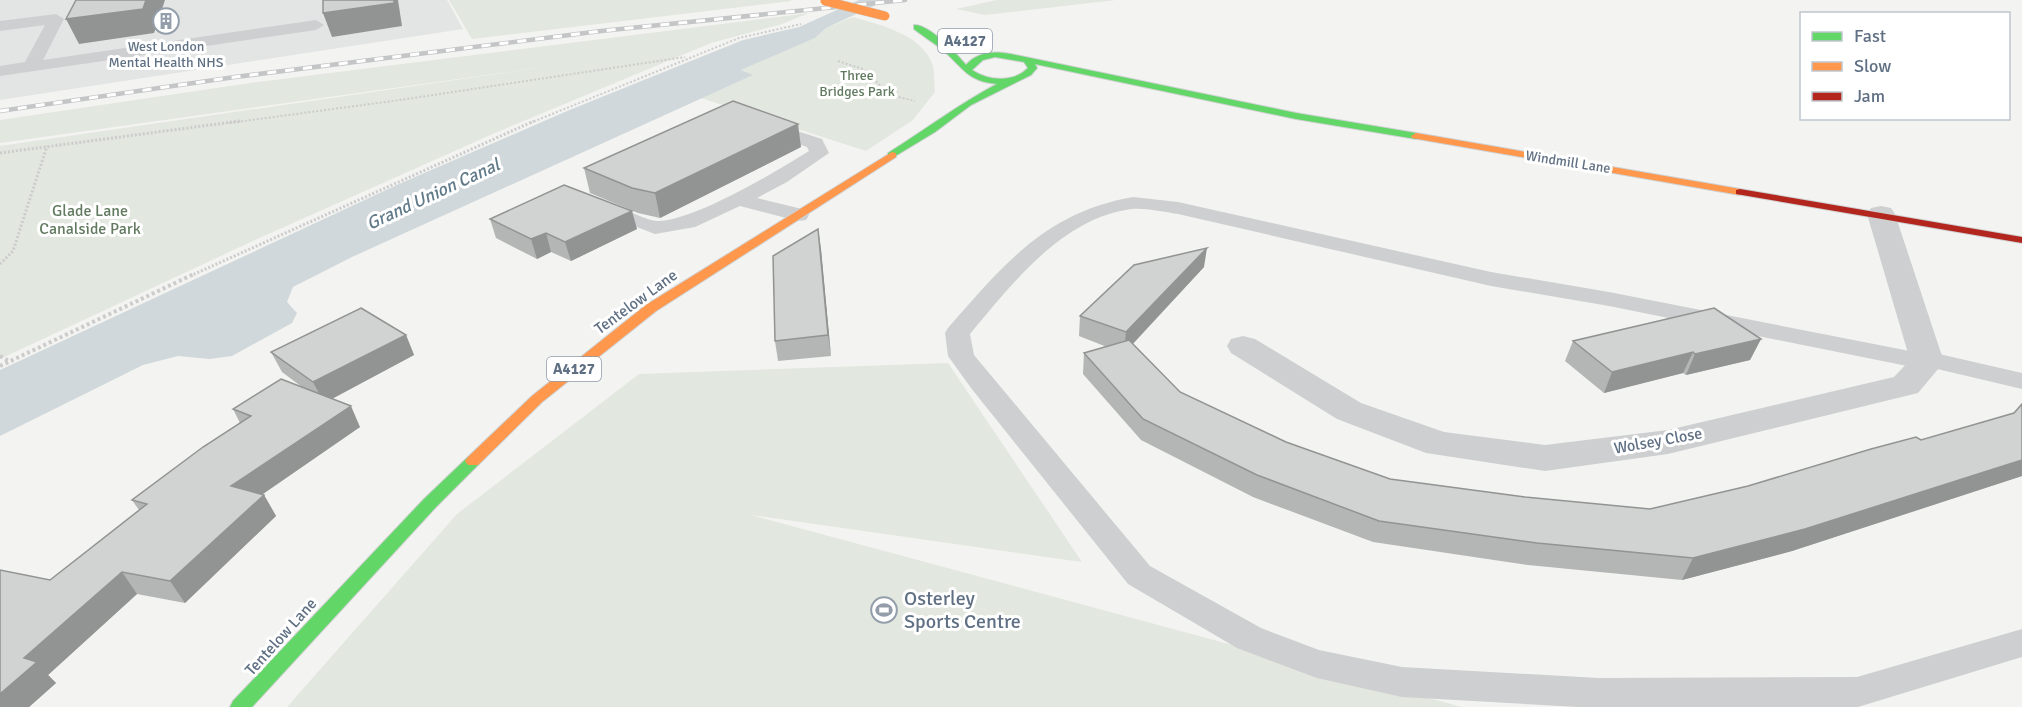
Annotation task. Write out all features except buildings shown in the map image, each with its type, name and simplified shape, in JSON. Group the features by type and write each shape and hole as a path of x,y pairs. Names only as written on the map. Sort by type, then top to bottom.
{"main road":[{"name":"A4127","path":"823,1 894,19 951,37"},
{"name":"A4127","path":"917,27 948,50 972,73 997,81 1014,80 1028,74"},
{"name":"Windmill Lane","path":"973,43 1020,58 1115,76 1296,116 1881,214 2022,240"},
{"name":"A4127","path":"968,104 972,73 970,63 997,55 1020,58"},
{"path":"1020,58 1033,68 1028,74"},
{"name":"Windmill Lane","path":"1028,74 1115,76"},
{"name":"Tentelow Lane","path":"240,707 430,503 537,399 651,308 932,130 968,104 1014,80"}],"street":[{"path":"1881,214 1927,361"},
{"name":"Wolsey Close","path":"1243,346 1349,411 1439,444 1545,458 1668,442 1906,385 1927,361"}],"lane":[{"path":"0,26 56,19 30,66"},
{"path":"0,71 316,25"},
{"path":"585,200 656,228 698,218 780,178 819,153 815,143 746,120"},
{"path":"738,199 798,216"},
{"path":"2022,381 1609,299 1491,279 1178,208 1132,203 1104,210 1076,222 1040,244 957,333 961,356 980,382 1139,575 1249,638 1317,664 1402,682 1599,693 1857,692 2022,643"}],"path":[{"path":"0,366 492,138 739,38 806,22"},
{"path":"0,153 400,100 691,56"},
{"path":"838,61 863,69 883,88 899,97 923,103 968,104"},
{"path":"0,264 12,251 47,146"},
{"path":"0,356 10,361"}],"shaded area":[{"path":"0,0 447,0 463,29 0,100"}],"green space":[{"path":"449,0 790,0 792,1 472,39"},
{"path":"997,0 1116,0 985,15 956,9"},
{"name":"Glade Lane Canalside Park","path":"809,13 782,24 711,43 495,133 255,240 0,359 0,146 565,64 0,143 0,120 250,83"},
{"name":"Three Bridges Park","path":"853,17 887,27 919,45 932,63 934,74 935,92 913,120 866,151 701,98 752,75 741,70 815,38 826,28"},
{"path":"948,363 1082,562 751,515 1462,707 287,707 457,514 639,374"}],"water":[{"name":"Grand Union Canal","path":"859,0 887,0 826,28 815,38 741,70 753,75 352,257 293,287 287,302 297,313 292,323 232,356 210,359 178,356 143,365 0,436 0,370 399,184 567,111 743,40 799,27"}],"railway":[{"path":"0,111 235,77 601,31 905,0"}],"traffic: fast":[{"path":"917,27 948,50 968,72 978,78 1004,82 1020,78 1033,68 1027,60 995,55 980,58 968,69"},
{"path":"1027,60 1296,116 1416,136"},
{"path":"892,155 932,130 968,103 1014,79"},
{"path":"240,707 430,503 473,461"}],"traffic: slow":[{"path":"825,1 885,16"},
{"path":"1416,136 1740,192"},
{"path":"473,461 537,399 651,308 892,155"}],"traffic: jam":[{"path":"1740,192 2022,240"}],"place":[{"name":"West London Mental Health NHS","path":"166,21"},
{"name":"Osterley Sports Centre","path":"884,610"}]}
